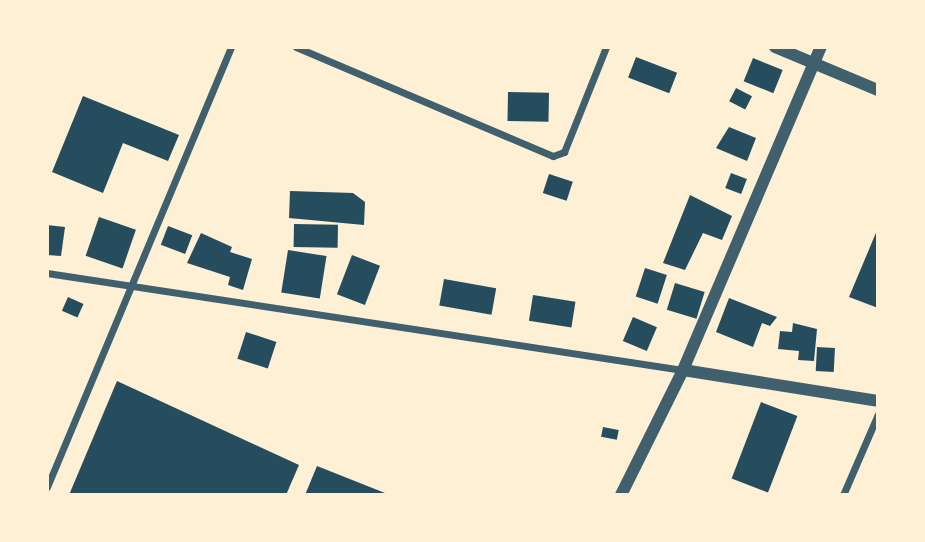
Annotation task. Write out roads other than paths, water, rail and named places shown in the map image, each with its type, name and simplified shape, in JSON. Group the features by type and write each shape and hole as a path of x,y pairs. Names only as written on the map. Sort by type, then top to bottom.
{"street":[{"path":"47,487 231,47"},
{"path":"296,47 553,156 564,152 606,47"},
{"path":"775,47 878,90"},
{"path":"621,495 683,370 821,47"},
{"path":"47,273 878,401"},
{"path":"844,495 878,414"}]}
